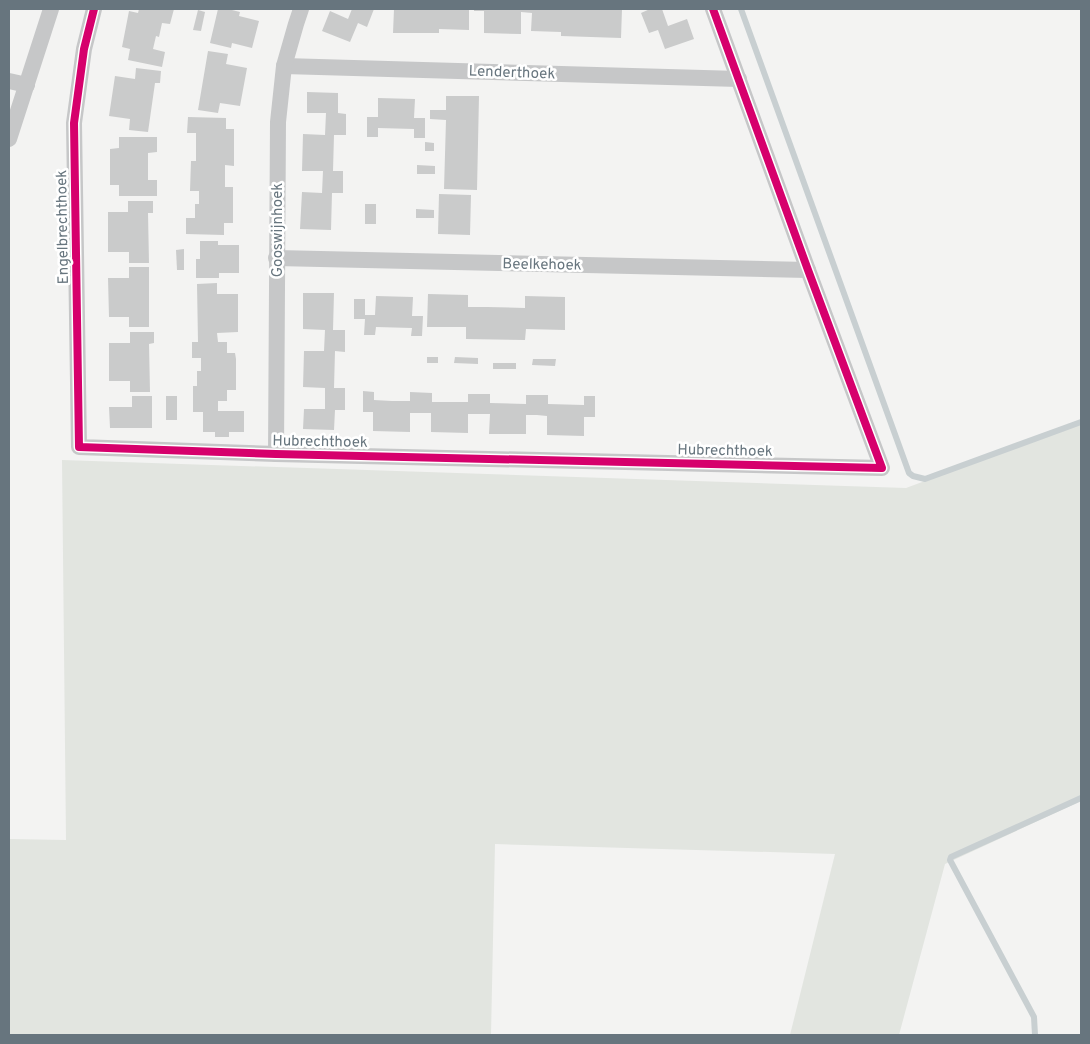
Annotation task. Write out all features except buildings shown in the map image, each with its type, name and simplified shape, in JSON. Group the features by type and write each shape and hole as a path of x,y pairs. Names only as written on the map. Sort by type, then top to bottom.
{"street":[{"path":"9,139 51,9"},
{"name":"Engelbrechthoek","path":"79,447 74,123 84,48 94,9"},
{"name":"Gooswijnhoek","path":"276,454 278,122 284,66 302,9"},
{"name":"Hubrechthoek","path":"79,447 276,454 882,468 713,9"},
{"name":"Lenderthoek","path":"284,66 739,79"},
{"path":"9,81 26,85"},
{"name":"Beelkehoek","path":"276,258 808,270"}],"shaded area":[{"path":"1081,423 1081,801 945,864 899,1035 790,1035 835,854 495,844 491,1035 9,1035 9,839 66,840 62,460 906,488"}],"waterway":[{"path":"741,9 909,473 925,479 1081,422"},
{"path":"1035,1035 1034,1017 950,860 951,857 1081,798"}],"cycle path":[{"path":"94,9 84,49 74,123 79,447 276,454 882,468 713,9"}]}
